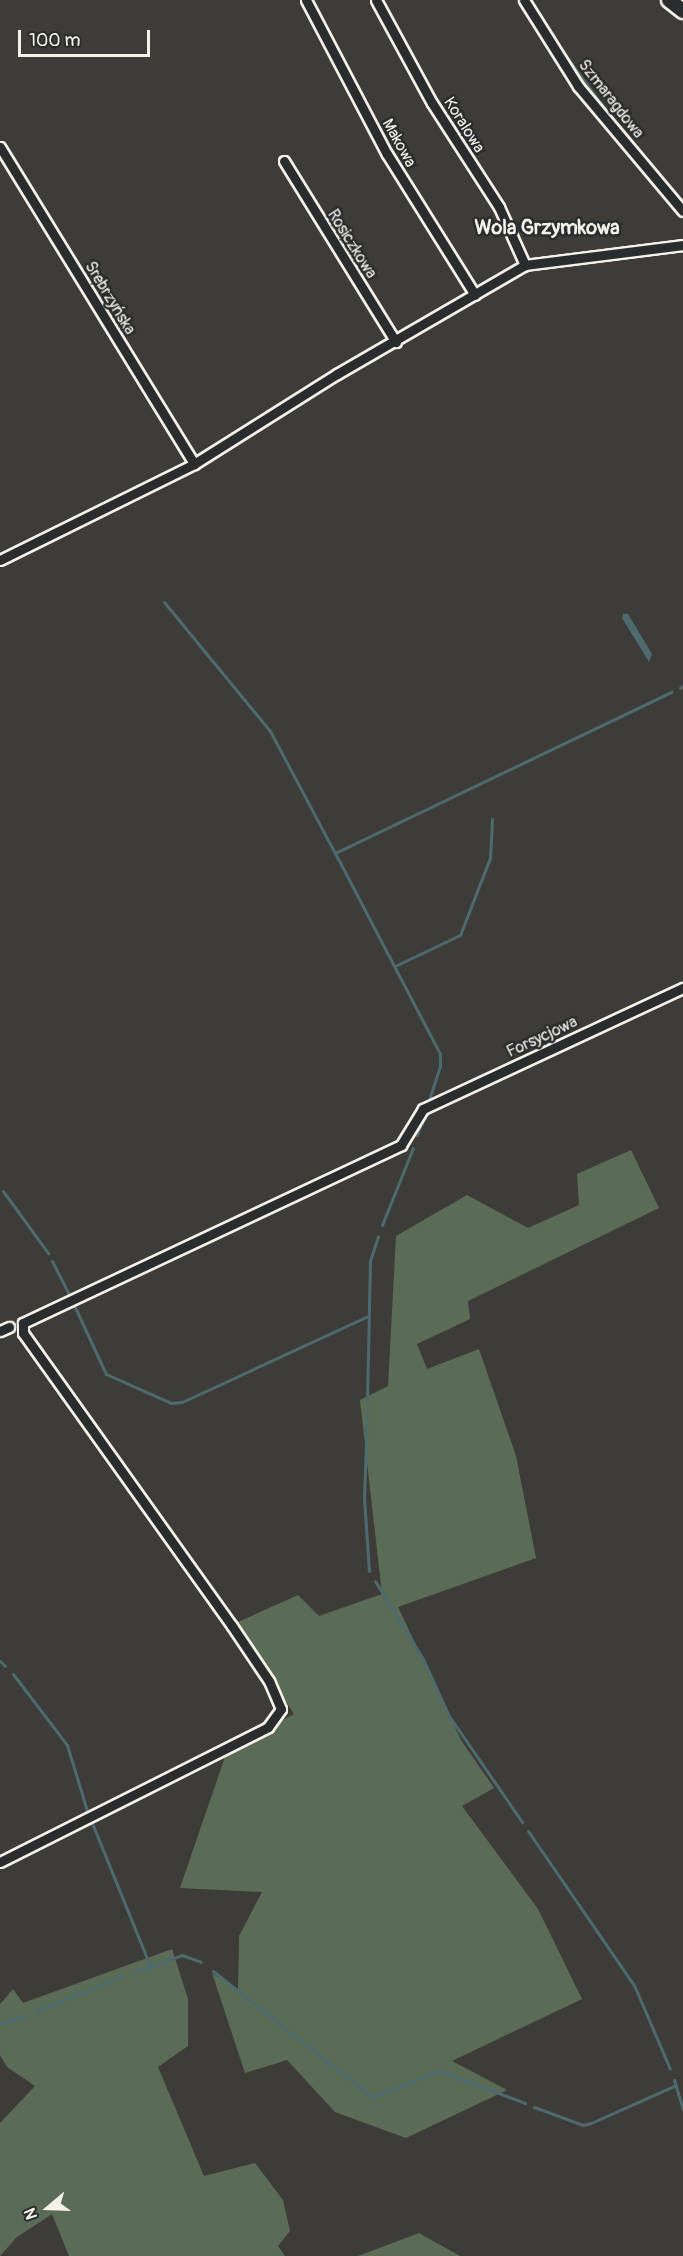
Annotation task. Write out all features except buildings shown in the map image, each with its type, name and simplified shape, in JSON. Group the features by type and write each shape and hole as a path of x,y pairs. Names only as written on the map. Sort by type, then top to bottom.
{"street":[{"name":"Makowa","path":"306,0 387,154 476,295"},
{"name":"Koralowa","path":"376,0 432,104 499,207 525,265"},
{"name":"Szmaragdowa","path":"524,0 578,86 683,211"},
{"path":"669,0 683,11"},
{"name":"Srebrzyńska","path":"0,147 194,464"},
{"name":"Rosiczkowa","path":"284,161 396,342"},
{"path":"0,560 194,464 337,374 396,342 525,265 683,245"},
{"name":"Forsycjowa","path":"0,1862 268,1727 281,1709 269,1681 23,1333 23,1323 401,1144 411,1132 416,1116 440,1101 683,988"}],"green space":[{"path":"631,1150 659,1208 468,1301 470,1319 417,1344 427,1369 479,1349 516,1456 536,1558 398,1607 461,1740 494,1788 462,1806 538,1909 582,1999 452,2061 507,2090 406,2138 335,2112 287,2060 245,2073 212,1973 238,1990 239,1936 262,1892 180,1888 227,1751 294,1714 236,1623 298,1595 319,1616 382,1594 360,1400 388,1386 396,1236 467,1195 528,1228 579,1205 577,1174"},
{"path":"172,1949 188,1999 188,2046 158,2067 204,2176 255,2163 283,2200 290,2231 278,2246 285,2256 69,2256 52,2214 17,2237 0,2256 0,2123 35,2086 7,2067 0,2055 0,2004 13,1989 23,2003"},
{"path":"419,2233 460,2256 358,2256"}],"water":[{"path":"623,614 628,614 652,654 649,662 622,618"}],"waterway":[{"path":"565,55 610,116"},
{"path":"618,125 666,184"},
{"path":"164,602 270,731 335,853 671,692"},
{"path":"395,966 460,935 490,858 492,819"},
{"path":"335,853 440,1054 440,1066 428,1102"},
{"path":"417,1135 424,1117"},
{"path":"382,1225 413,1148"},
{"path":"3,1191 48,1253"},
{"path":"367,1402 370,1261 378,1236"},
{"path":"52,1261 68,1293"},
{"path":"73,1303 106,1374 171,1403 182,1402 368,1316"},
{"path":"367,1413 364,1498 369,1571"},
{"path":"375,1581 423,1659 449,1716 522,1822"},
{"path":"0,1661 5,1666"},
{"path":"13,1674 67,1745 88,1814"},
{"path":"92,1823 150,1966"},
{"path":"528,1831 634,1985 670,2069"},
{"path":"131,1973 182,1955 201,1962"},
{"path":"213,1971 372,2097 439,2071 525,2103"},
{"path":"36,2011 121,1977"},
{"path":"0,2024 25,2016"},
{"path":"674,2080 683,2109"},
{"path":"534,2107 583,2125 676,2085"}],"district":[{"name":"Wola Grzymkowa","path":"547,227"}]}
